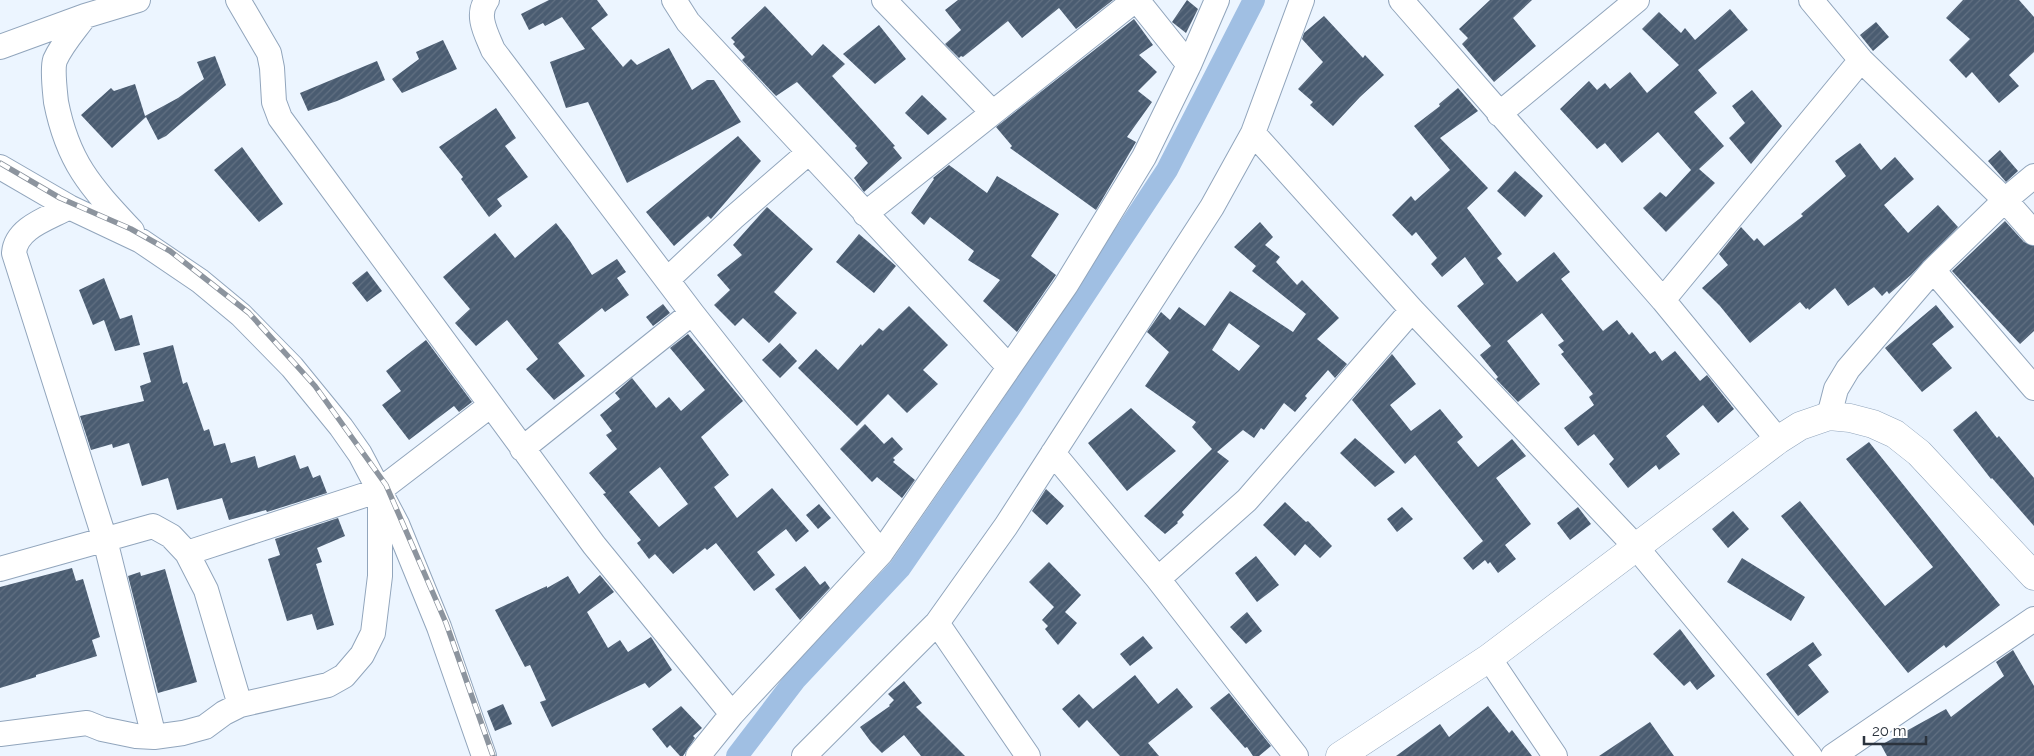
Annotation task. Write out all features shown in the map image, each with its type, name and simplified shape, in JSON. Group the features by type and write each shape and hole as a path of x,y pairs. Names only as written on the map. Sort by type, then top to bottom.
{"street":[{"path":"0,47 85,16 138,0"},
{"path":"238,0 268,53 272,68 274,102 280,118 594,545 732,714"},
{"path":"488,0 484,4 482,26 494,50 692,313 881,553"},
{"path":"674,0 688,22 1009,367"},
{"path":"884,0 992,112"},
{"path":"866,214 992,112 1136,0 1189,65"},
{"path":"698,756 732,714 881,553 1066,285 1144,157 1189,65 1217,0"},
{"path":"804,756 937,623 1006,526 1212,207 1253,134 1302,0"},
{"path":"1401,0 1664,300 1778,440"},
{"path":"1499,114 1637,0"},
{"path":"1811,0 1861,60 2005,200 2034,233"},
{"path":"85,16 69,37 54,62 54,92 60,125 68,147 83,175 101,198 142,241"},
{"path":"1664,300 1861,60"},
{"path":"1253,134 1412,310 1636,547 1810,756"},
{"path":"668,280 734,218 808,153"},
{"path":"0,167 69,207 142,241 200,281 234,309 292,367 341,426 360,454 397,524 439,627 484,756"},
{"path":"1829,416 1836,389 1848,369 1933,270 2005,200 2034,176"},
{"path":"69,207 24,232 17,239 14,252 105,540 154,737"},
{"path":"1933,270 2034,388"},
{"path":"1158,579 1247,500 1412,310"},
{"path":"522,449 692,313"},
{"path":"188,554 380,490 491,405"},
{"path":"1340,756 1489,658 1778,440 1800,426 1829,416 1866,422 1895,434 1918,453 2034,576"},
{"path":"1053,453 1158,579 1296,756"},
{"path":"0,734 86,723 120,734 154,737 183,733 205,727 224,713 240,705 328,685 344,676 362,655 373,633 380,576 380,490"},
{"path":"0,569 153,526 171,536 188,554 206,590 240,705"},
{"path":"1846,752 2034,619"},
{"path":"937,623 1028,756"},
{"path":"1489,658 1556,756"}],"building":[{"path":"549,0 597,0 608,15 591,28 623,67 631,59 637,65 669,48 692,90 707,80 714,80 741,122 627,183 588,102 566,108 550,62 585,49 562,17 545,26 543,23 529,30 521,14"},
{"path":"958,0 1113,0 1076,29 1059,8 1022,38 1008,21 963,57 959,58 945,44 961,30 945,10"},
{"path":"1187,0 1198,9 1186,33 1172,22"},
{"path":"1490,0 1532,0 1513,18 1536,46 1494,82 1462,44 1468,38 1459,29"},
{"path":"1963,0 2019,0 2034,17 2034,52 2009,75 2019,86 1999,103 1972,72 1966,78 1949,60 1970,39 1946,18"},
{"path":"765,6 812,56 823,44 845,64 832,76 895,146 893,147 902,158 864,192 854,178 868,163 855,148 857,146 797,82 776,96 742,60 745,57 733,44 735,42 731,38"},
{"path":"1730,9 1748,30 1698,70 1717,93 1694,112 1724,146 1699,169 1715,183 1666,232 1643,208 1660,192 1666,197 1691,170 1658,132 1622,163 1605,143 1597,149 1560,109 1589,81 1597,90 1605,83 1610,89 1630,72 1647,93 1679,65 1642,29 1659,12 1681,33 1685,28 1695,40"},
{"path":"1324,16 1363,58 1365,55 1384,75 1333,126 1310,105 1313,102 1298,89 1323,62 1302,39 1304,33"},
{"path":"1134,19 1153,45 1139,55 1157,72 1138,91 1152,102 1127,137 1136,142 1096,210 1010,148 1012,146 996,127"},
{"path":"1876,22 1889,37 1873,51 1860,35"},
{"path":"879,25 906,59 875,84 843,54"},
{"path":"443,40 457,69 402,93 392,79 419,59 416,52"},
{"path":"215,56 226,85 166,136 158,140 146,117 112,148 81,115 111,88 114,91 135,84 145,116 178,98 204,79 197,62"},
{"path":"377,61 385,80 337,101 308,111 300,93"},
{"path":"1458,88 1478,111 1440,138 1488,188 1467,208 1502,254 1497,258 1517,282 1554,252 1570,272 1561,279 1603,331 1617,320 1629,335 1632,332 1650,354 1655,351 1662,361 1675,351 1700,381 1707,375 1734,409 1718,423 1703,405 1666,436 1680,454 1659,470 1656,465 1628,488 1609,464 1614,459 1594,434 1578,446 1564,428 1594,405 1589,397 1593,394 1561,354 1564,352 1558,345 1564,341 1542,313 1507,341 1540,384 1518,402 1496,379 1498,377 1480,355 1491,346 1457,306 1484,284 1465,257 1442,277 1431,264 1437,258 1416,232 1412,236 1392,215 1411,196 1415,201 1450,170 1414,126 1440,106 1439,104"},
{"path":"1752,90 1782,126 1751,164 1729,138 1745,123 1732,106"},
{"path":"922,95 947,119 928,135 905,113"},
{"path":"496,108 516,138 505,146 528,177 497,199 502,206 489,217 461,179 463,177 439,147"},
{"path":"738,136 761,161 711,219 708,216 674,246 646,212"},
{"path":"1860,143 1881,170 1895,157 1914,179 1884,205 1908,233 1938,205 1958,227 1911,275 1889,294 1887,291 1882,296 1874,287 1848,306 1835,288 1809,310 1800,302 1750,343 1720,306 1702,288 1728,265 1719,254 1741,227 1754,241 1757,238 1764,246 1803,216 1801,214 1846,176 1835,161"},
{"path":"242,147 283,204 259,222 214,170"},
{"path":"2000,150 2018,171 2006,182 1988,161"},
{"path":"949,165 987,193 997,176 1059,214 1031,256 1056,275 1017,332 983,301 1000,280 968,260 974,251 930,217 924,225 911,213 933,178"},
{"path":"1515,171 1543,196 1525,217 1497,191"},
{"path":"767,207 813,249 774,292 797,313 769,343 743,318 735,326 714,305 730,290 717,275 742,255 733,245"},
{"path":"2005,221 2024,242 2034,246 2034,331 2020,344 1952,271"},
{"path":"1260,222 1273,237 1265,245 1280,257 1276,262 1297,285 1302,280 1339,318 1317,339 1347,364 1335,378 1328,370 1305,396 1307,398 1295,412 1284,403 1264,430 1261,428 1254,438 1243,430 1217,452 1229,461 1182,512 1184,515 1178,523 1165,534 1144,516 1212,449 1192,427 1196,422 1145,386 1169,352 1147,332 1161,312 1170,320 1179,307 1205,326 1230,291 1293,332 1306,314 1252,271 1256,266 1234,247","holes":["1229,323 1260,346 1239,371 1212,350"]},
{"path":"556,223 592,275 617,259 626,272 617,278 629,295 605,312 602,308 558,343 585,376 554,400 526,369 538,359 507,320 476,346 455,323 470,309 443,277 495,233 515,258"},
{"path":"859,234 896,266 874,293 836,262"},
{"path":"367,271 382,291 367,302 352,283"},
{"path":"104,278 120,319 132,315 140,345 115,351 104,320 93,325 79,290"},
{"path":"663,304 670,313 653,326 646,317"},
{"path":"1936,305 1954,327 1932,344 1952,368 1922,392 1885,348"},
{"path":"909,306 948,345 923,370 938,384 907,413 888,394 857,426 798,368 816,349 838,370 861,344 862,346 879,328 883,331"},
{"path":"688,334 743,401 701,437 729,475 714,487 737,518 772,488 809,531 796,542 786,529 757,552 775,575 754,591 716,543 707,550 705,548 673,574 655,554 649,559 637,543 641,540 603,494 606,493 589,473 617,449 606,435 612,431 600,415 620,399 615,393 632,378 656,408 669,397 681,411 705,390 670,348","holes":["660,467 688,504 659,527 629,492"]},
{"path":"426,340 472,402 459,412 454,406 409,440 382,405 401,391 386,371"},
{"path":"780,343 797,361 780,378 762,360"},
{"path":"173,345 183,384 187,382 204,431 209,429 214,446 225,443 231,463 255,456 258,468 295,455 300,469 308,466 313,478 320,475 327,493 267,512 266,510 229,520 222,498 177,510 168,478 142,486 129,443 113,448 112,444 91,450 80,416 144,401 140,386 151,382 143,353"},
{"path":"1392,354 1416,384 1390,405 1411,431 1440,409 1463,437 1457,442 1478,467 1512,439 1526,456 1496,478 1531,524 1505,545 1516,559 1498,573 1490,562 1488,564 1485,560 1473,570 1463,558 1483,541 1415,455 1405,464 1352,400"},
{"path":"1131,408 1176,451 1127,491 1088,443"},
{"path":"1976,411 1997,438 1999,436 2034,478 2034,526 1991,479 1953,430"},
{"path":"865,424 884,444 892,437 903,449 893,458 895,460 893,462 915,480 902,498 877,477 872,482 840,449"},
{"path":"1355,438 1395,472 1375,487 1340,453"},
{"path":"1869,442 2000,605 1946,648 1944,645 1908,673 1781,516 1800,501 1885,606 1933,567 1846,459"},
{"path":"1046,489 1064,506 1047,525 1032,511"},
{"path":"1285,502 1306,522 1308,521 1332,546 1320,558 1305,544 1295,556 1263,525"},
{"path":"819,504 831,518 818,529 806,515"},
{"path":"1402,507 1413,519 1397,532 1387,519"},
{"path":"1578,507 1591,524 1570,540 1557,523"},
{"path":"1733,511 1749,529 1728,548 1712,529"},
{"path":"338,518 345,536 317,548 322,562 316,564 334,625 317,630 312,614 287,621 268,559 280,555 275,539"},
{"path":"1256,556 1279,585 1257,602 1235,573"},
{"path":"1742,558 1805,597 1791,621 1727,582"},
{"path":"1049,562 1081,595 1065,612 1077,623 1058,645 1045,629 1048,626 1042,620 1054,607 1029,582"},
{"path":"805,566 820,585 825,581 830,588 800,620 775,589"},
{"path":"72,568 76,581 83,579 100,637 92,640 97,656 0,688 0,587"},
{"path":"165,569 197,682 158,693 128,576 140,572 141,576"},
{"path":"600,575 614,592 587,612 608,648 620,640 628,652 651,637 672,670 649,688 645,683 552,727 540,702 546,700 530,665 525,667 495,610 547,586 547,588 568,576 579,594"},
{"path":"1247,612 1262,631 1246,644 1230,627"},
{"path":"1680,629 1715,676 1697,690 1690,681 1684,686 1653,654"},
{"path":"1143,636 1153,648 1130,666 1120,654"},
{"path":"1813,642 1822,655 1808,665 1829,692 1798,716 1766,674"},
{"path":"2013,650 2034,686 2034,756 1887,756 1881,745 1946,709 1951,717 2004,676 1996,662"},
{"path":"1135,675 1158,704 1177,688 1193,707 1148,743 1159,756 1120,756 1087,720 1079,728 1062,709 1079,694 1093,709"},
{"path":"904,681 922,703 916,707 965,756 921,756 904,735 882,753 871,742 860,727 890,706 894,700 888,694"},
{"path":"1229,693 1271,746 1259,756 1253,756 1247,747 1245,748 1210,708"},
{"path":"503,704 512,724 495,731 487,711"},
{"path":"681,706 702,728 693,736 695,738 683,756 680,756 670,745 667,748 652,729"},
{"path":"1488,706 1509,733 1512,730 1532,756 1396,756 1440,724 1449,737"},
{"path":"1650,722 1674,756 1599,756"}],"waterway":[{"path":"737,756 795,680 900,568 1010,408 1167,170 1254,0"}],"railway":[{"path":"0,163 60,198 131,229 170,251 249,313 315,386 386,485 446,623 493,756"}]}
